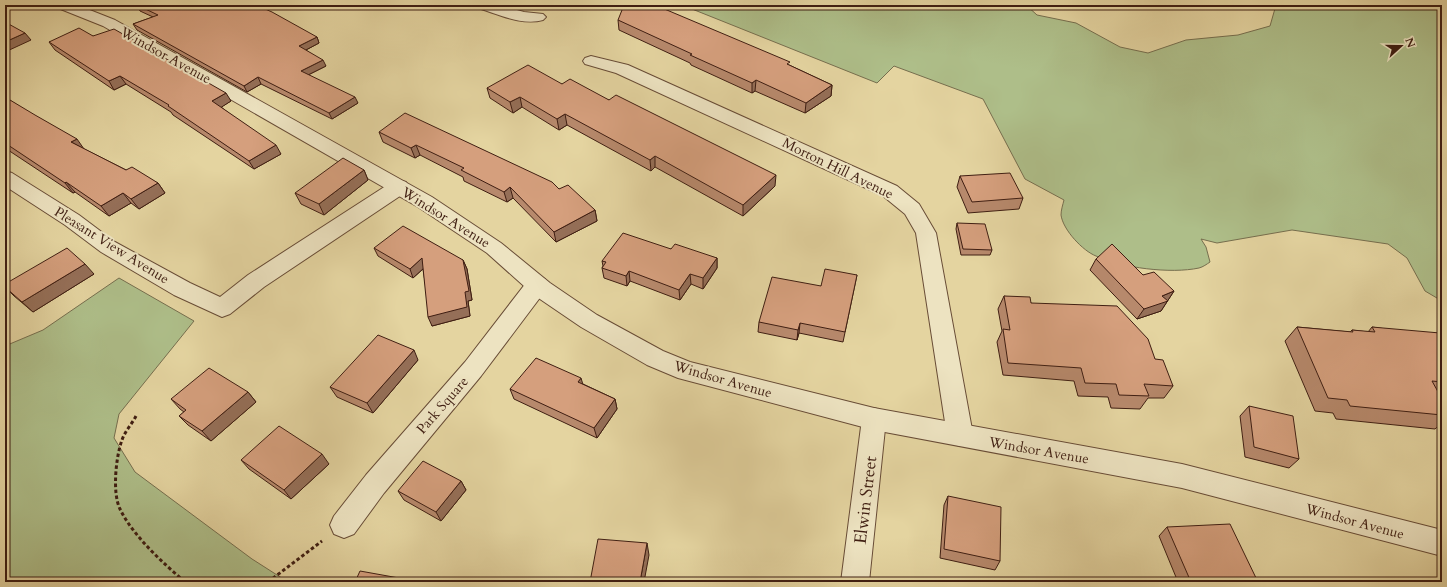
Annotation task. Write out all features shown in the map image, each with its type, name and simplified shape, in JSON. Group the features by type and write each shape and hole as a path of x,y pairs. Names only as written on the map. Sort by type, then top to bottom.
{"street":[{"name":"Windsor Avenue","path":"63,5 109,23 425,202 494,248 537,285 588,320 655,358 686,371 874,418 1182,476 1442,544"},
{"path":"483,5 523,17 538,17"},
{"name":"Morton Hill Avenue","path":"591,61 622,69 890,191 912,209 926,234 960,435"},
{"name":"Pleasant View Avenue","path":"5,177 72,220 108,247 182,289 222,308 256,281 399,187"},
{"name":"Park Square","path":"344,525 375,484 473,369 537,285"},
{"name":"Elwin Street","path":"855,582 874,418"}],"path":[{"path":"136,416 121,442 117,476 117,501 127,520 154,553 185,582"},
{"path":"268,582 344,525"}],"green space":[{"path":"682,5 1026,5 1037,15 1076,23 1120,47 1148,53 1186,40 1238,35 1270,26 1276,5 1442,5 1442,301 1425,291 1407,258 1388,244 1292,230 1217,243 1201,239 1206,247 1210,262 1199,268 1188,270 1161,270 1133,267 1096,256 1085,250 1065,227 1061,215 1064,200 1025,179 983,99 894,66 877,83"},
{"path":"119,278 194,321 119,414 114,438 135,472 252,559 288,582 5,582 5,346 43,330"}],"building":[{"path":"137,5 256,5 272,12 317,37 299,46 323,60 301,71 355,97 329,113 258,77 244,86 133,24 158,15"},
{"path":"624,5 655,5 790,62 787,64 832,85 806,103 756,80 752,83 618,20"},
{"path":"5,22 25,33 5,42"},
{"path":"79,28 93,36 114,29 226,93 212,101 276,145 249,161 168,106 169,105 120,76 109,81 49,42"},
{"path":"528,65 562,84 570,79 609,100 616,95 776,175 743,205 655,156 650,160 565,114 557,119 520,97 510,102 487,88"},
{"path":"5,97 77,139 71,142 126,170 132,167 158,183 131,199 123,193 101,206 5,143"},
{"path":"405,113 552,182 559,189 568,185 595,210 554,232 510,187 504,192 461,170 464,168 416,145 411,148 379,132"},
{"path":"343,158 364,170 319,204 295,193"},
{"path":"1010,173 1023,198 972,202 960,176"},
{"path":"957,223 985,224 992,250 963,249"},
{"path":"403,226 463,260 469,291 465,292 467,307 428,317 422,258 410,269 374,248"},
{"path":"623,233 671,249 675,244 717,258 703,278 690,274 679,290 629,271 626,276 602,268 606,262 602,261"},
{"path":"1112,244 1143,275 1154,272 1174,291 1162,296 1168,301 1144,309 1096,259"},
{"path":"67,248 85,264 22,302 5,287 5,284"},
{"path":"825,269 857,275 845,332 800,323 798,330 759,322 772,277 821,286"},
{"path":"1004,296 1030,297 1031,303 1117,306 1148,339 1155,359 1163,360 1173,386 1144,384 1149,396 1119,395 1116,384 1085,383 1081,368 1008,363 1003,329 1010,330"},
{"path":"1297,327 1353,332 1352,330 1375,332 1372,327 1440,333 1442,337 1442,382 1432,381 1442,399 1442,415 1350,406 1347,400 1328,398"},
{"path":"378,335 414,350 367,403 330,387"},
{"path":"536,358 581,378 578,382 615,399 594,428 510,389"},
{"path":"209,368 248,392 202,431 179,416 186,410 171,399"},
{"path":"1249,406 1293,416 1299,459 1254,447"},
{"path":"279,426 322,454 284,490 241,460"},
{"path":"423,461 461,481 436,512 398,491"},
{"path":"948,496 1001,507 1000,561 944,549"},
{"path":"1230,524 1257,580 1191,582 1167,527"},
{"path":"598,539 647,543 640,582 590,582"},
{"path":"360,571 410,580 410,582 355,582"}]}
